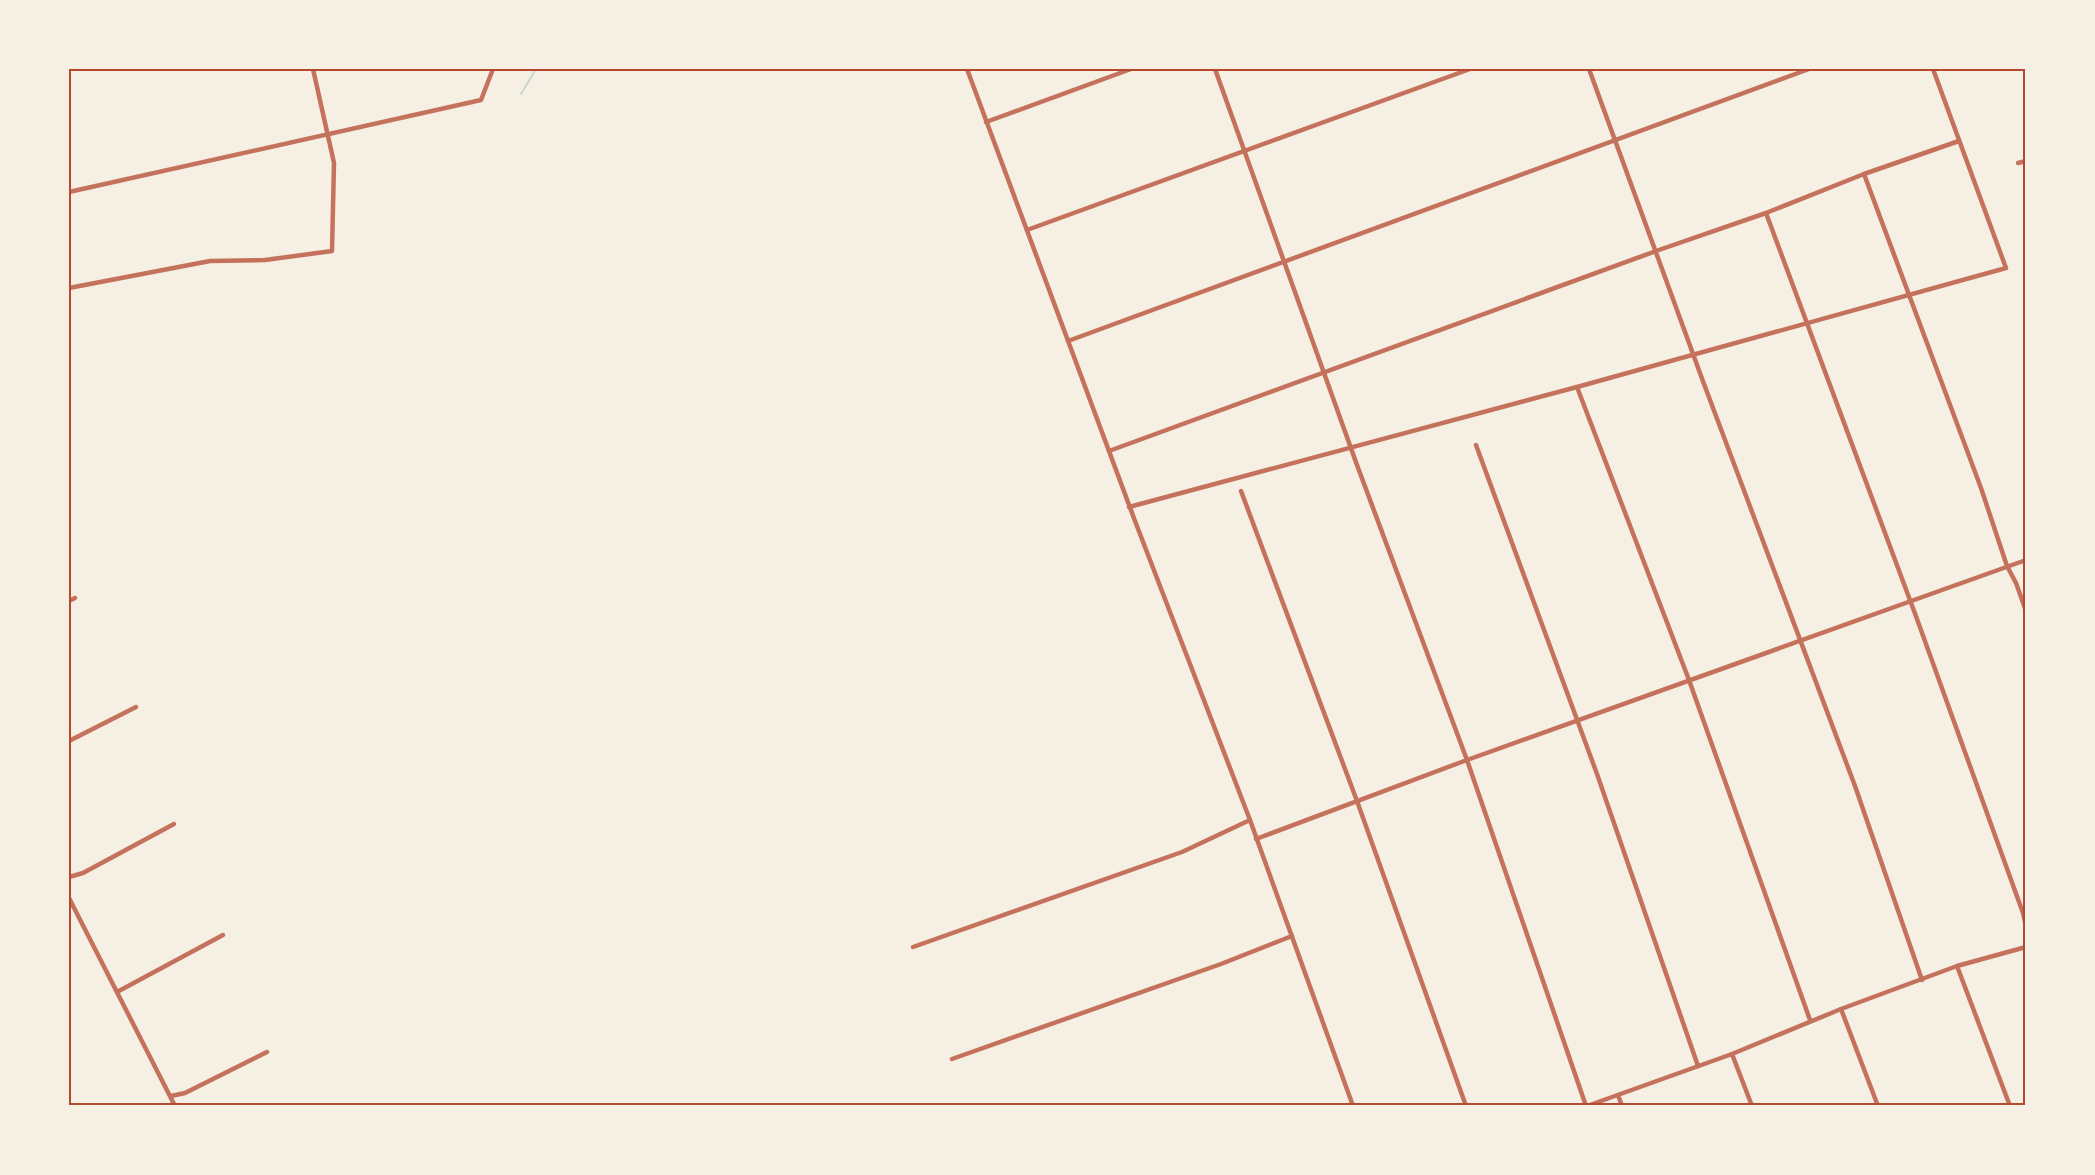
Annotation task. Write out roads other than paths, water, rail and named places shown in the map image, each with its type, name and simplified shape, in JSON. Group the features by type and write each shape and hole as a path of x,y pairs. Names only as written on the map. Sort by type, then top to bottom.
{"street":[{"path":"69,288 210,261 265,260 332,251 334,164 314,69"},
{"path":"69,192 481,100 494,69"},
{"path":"967,69 1130,507 1250,820 1353,1106"},
{"path":"987,122 1131,69"},
{"path":"1215,69 1467,760 1587,1106 1732,1054 1810,1020 1957,966 2026,947"},
{"path":"1027,230 1470,69"},
{"path":"1589,69 1855,786 1922,980"},
{"path":"1068,341 1809,69"},
{"path":"1130,507 1577,387 2006,268 1933,69"},
{"path":"1109,451 1959,141"},
{"path":"2018,163 2026,161"},
{"path":"1864,174 1977,477 2007,566 2026,611"},
{"path":"1766,213 1911,601 2024,914 2026,926"},
{"path":"1577,387 1689,680 1810,1020"},
{"path":"1476,445 1577,721 1698,1066"},
{"path":"1241,491 1357,801 1466,1106"},
{"path":"1256,839 1467,760 2026,560"},
{"path":"69,601 75,598"},
{"path":"69,741 136,707"},
{"path":"913,947 1182,852 1250,820"},
{"path":"69,877 83,873 174,824"},
{"path":"69,897 175,1106"},
{"path":"117,992 223,935"},
{"path":"952,1059 1221,964 1292,936"},
{"path":"1957,966 2010,1106"},
{"path":"1840,1009 1878,1106"},
{"path":"171,1096 185,1093 267,1052"},
{"path":"1732,1054 1752,1106"},
{"path":"1618,1095 1622,1106"}],"waterway":[{"path":"521,94 536,69"}]}
